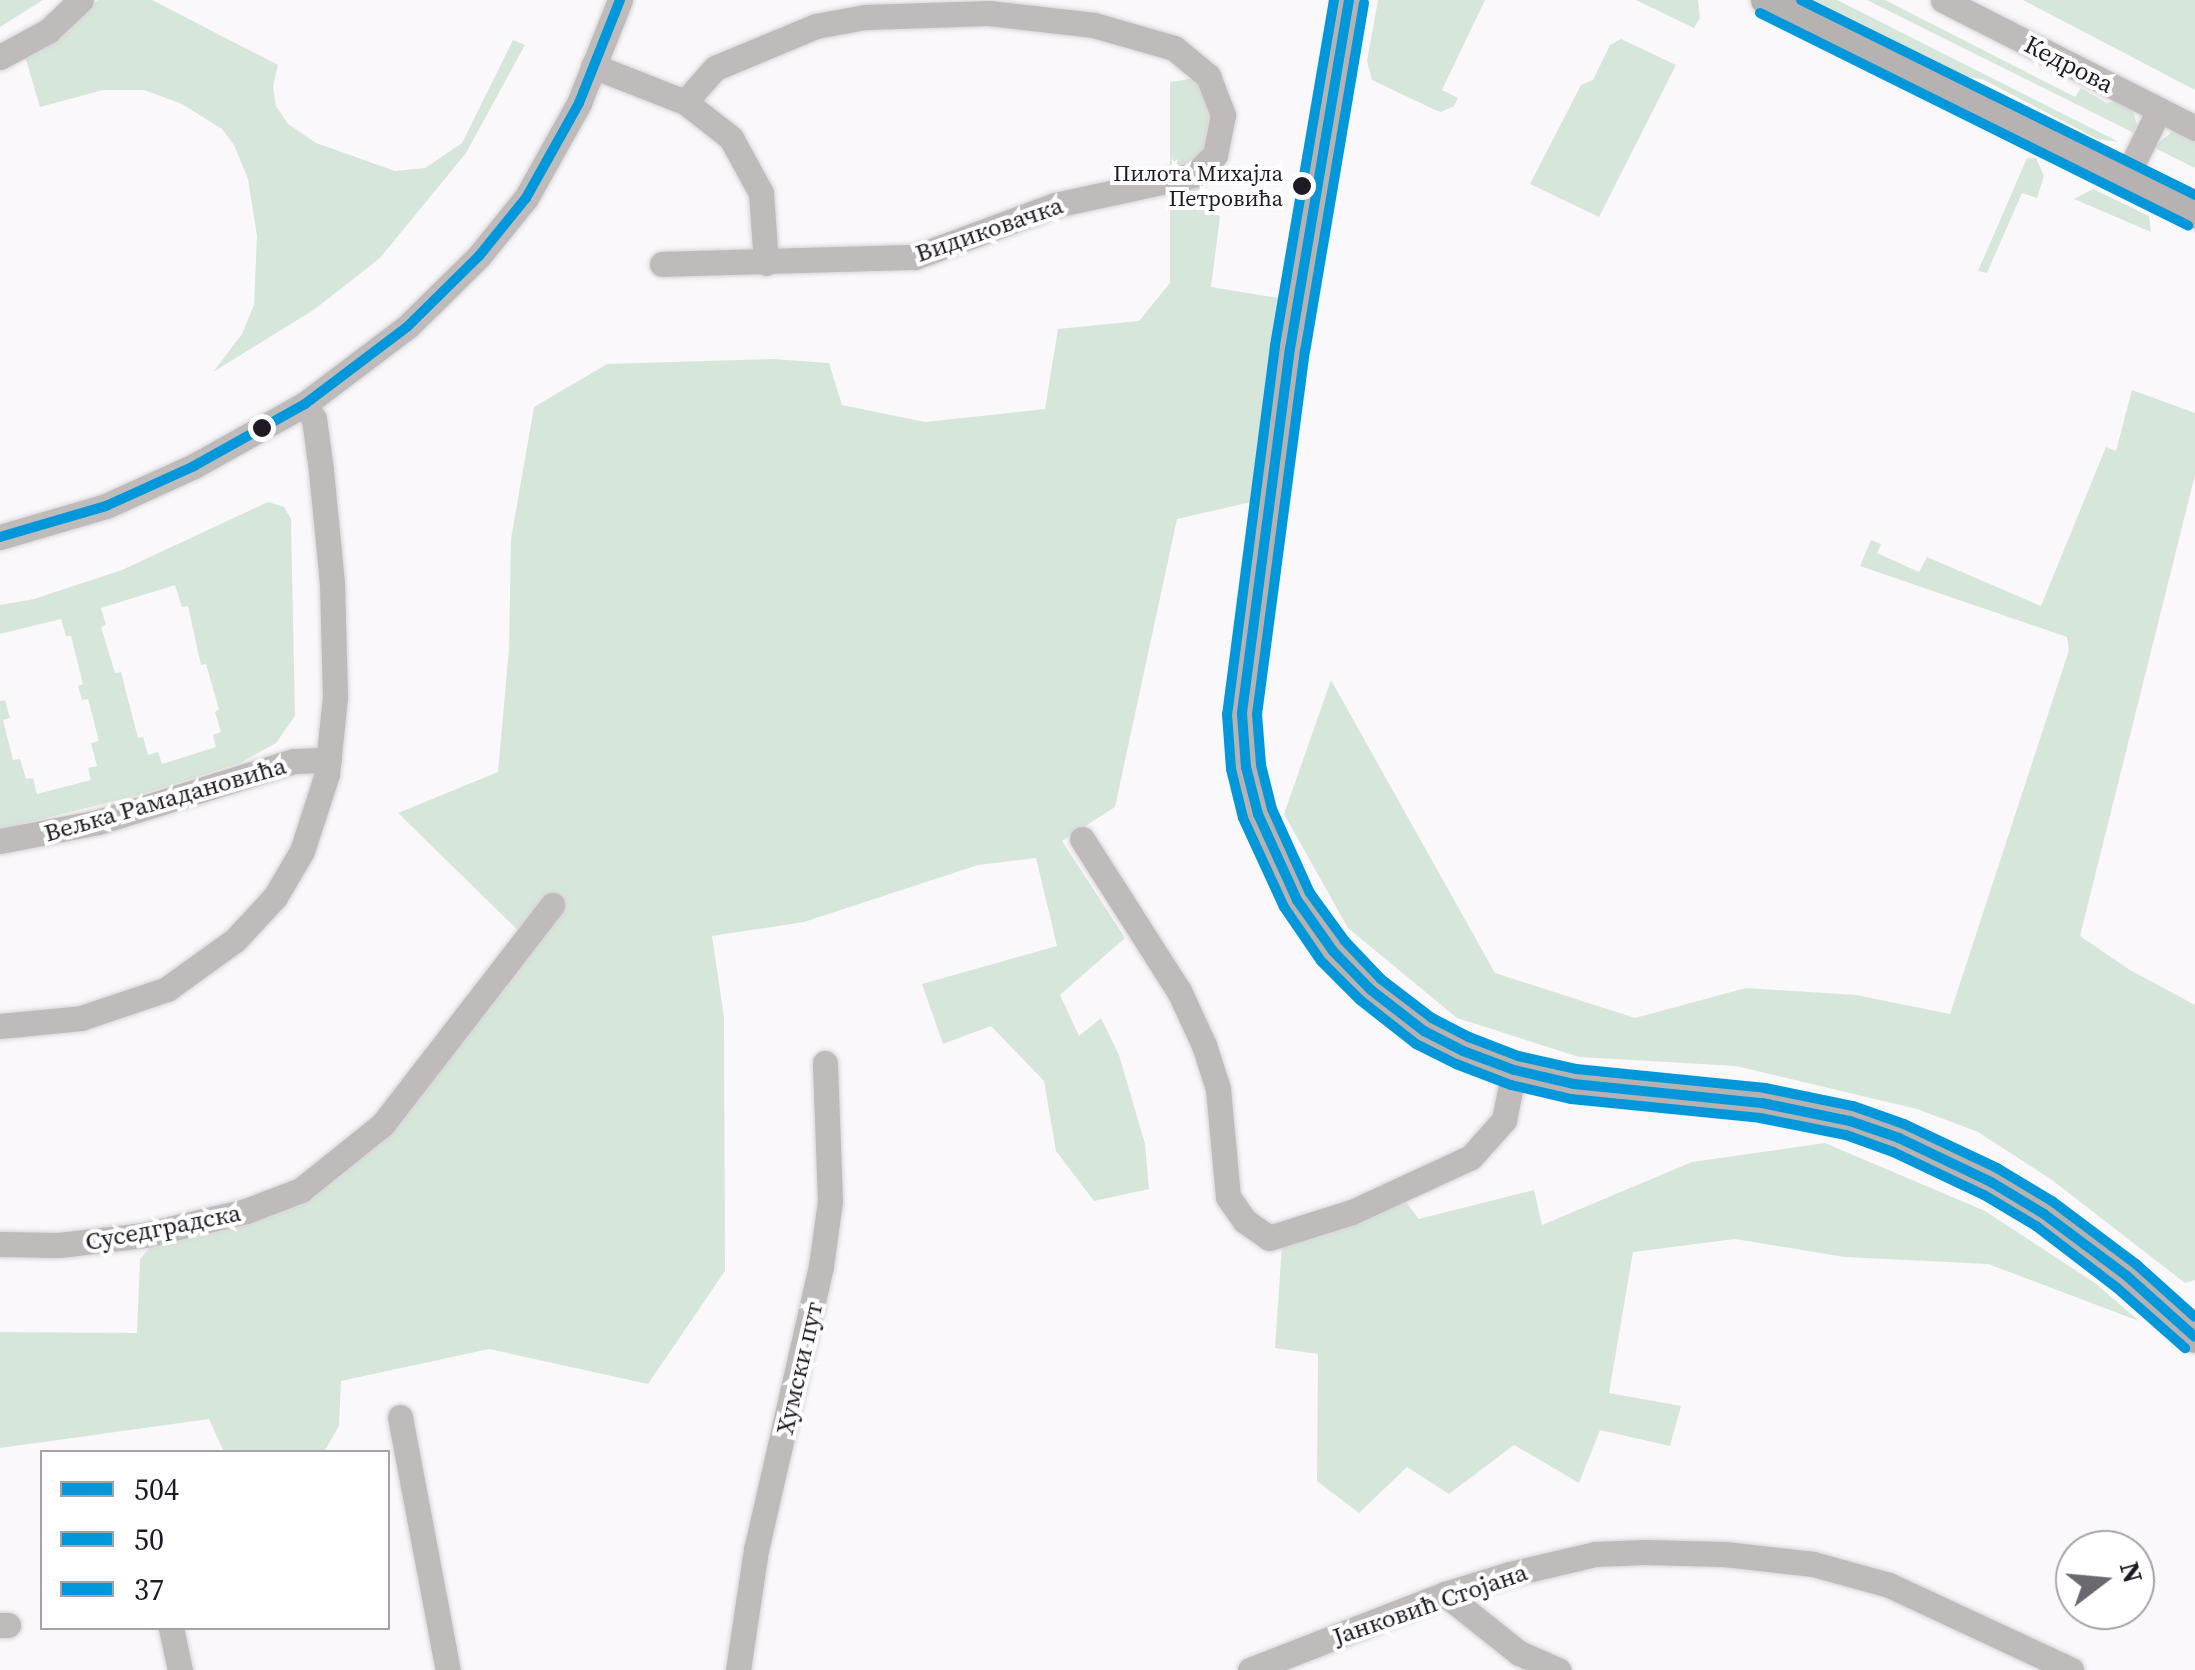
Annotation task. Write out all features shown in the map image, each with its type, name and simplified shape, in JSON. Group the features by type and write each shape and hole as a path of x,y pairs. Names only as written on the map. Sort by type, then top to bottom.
{"main road":[{"path":"1349,0 1295,316 1243,684 1246,767 1271,851 1297,900 1333,951 1371,990 1424,1031 1472,1056 1514,1070 1598,1087 1762,1103 1836,1117 1899,1138 1991,1182 2044,1214 2127,1276 2195,1337"},
{"path":"1767,0 2195,212"}],"street":[{"path":"0,57 48,30 81,0"},
{"path":"0,537 133,494 305,404 408,326 480,256 526,198 563,134 620,0"},
{"name":"Кедрова","path":"1944,0 2195,128"},
{"name":"Видиковачка","path":"662,264 915,257 1054,204 1194,175 1206,167 1220,144 1220,98 1196,62 1152,41 1059,18 939,12 852,18 783,37 715,68 685,102"},
{"path":"593,66 685,102 718,125 754,172 763,205 766,263"},
{"path":"2126,177 2159,110"},
{"path":"0,1026 112,1012 167,990 209,963 256,919 286,879 314,824 329,760 336,697 332,583 317,433 305,404"},
{"name":"Вељка Рамадановића","path":"0,841 98,822 294,761 329,760"},
{"path":"1082,839 1178,991 1204,1045 1218,1090 1228,1197 1245,1221 1269,1238 1368,1206 1470,1157 1504,1120 1514,1070"},
{"name":"Суседградска","path":"0,1244 59,1245 144,1235 246,1211 302,1190 383,1124 552,906"},
{"name":"Хумски пут","path":"738,1670 756,1550 822,1266 830,1201 825,1064"},
{"path":"400,1417 448,1670"},
{"name":"Јанковић Стојана","path":"1250,1670 1445,1594 1595,1554 1724,1554 1813,1564 1889,1585 2071,1670"},
{"path":"1445,1594 1519,1654 1558,1670"},
{"path":"171,1630 180,1670"}],"shaded area":[{"path":"0,0 43,0 0,27"},
{"path":"98,0 152,0 278,65 273,87 276,106 288,124 316,143 395,171 425,168 462,143 513,40 525,45 466,153 380,258 315,309 213,372 242,334 254,305 257,236 248,179 234,145 222,129 182,104 144,90 103,90 40,107 24,53"},
{"path":"1378,0 1485,0 1442,90 1458,98 1454,106 1441,112 1372,80 1367,61"},
{"path":"1636,0 1698,0 1700,18 1694,28"},
{"path":"1806,0 1837,0 2119,142 2097,139 1984,80 1954,74"},
{"path":"1867,0 1885,0 2075,97 2081,88 2107,103 2118,101 2132,107 2137,125 2134,133"},
{"path":"2023,0 2195,0 2195,90"},
{"path":"1621,39 1676,65 1599,217 1530,184 1581,85 1593,80 1610,45"},
{"path":"1208,76 1223,115 1195,175 1220,217 1211,287 1297,301 1269,498 1177,519 1115,807 1062,841 1125,938 1060,995 1079,1036 1101,1018 1119,1055 1145,1144 1149,1189 1094,1201 1056,1151 1044,1081 991,1026 943,1044 922,984 1057,946 1036,858 978,865 804,922 712,936 724,1017 725,1271 648,1384 489,1349 341,1381 339,1426 325,1450 223,1450 209,1419 0,1448 0,1332 137,1333 140,1259 164,1231 301,1190 383,1124 526,938 398,813 498,772 509,649 511,539 534,407 607,364 773,359 829,363 842,405 925,422 1045,409 1058,329 1139,321 1170,283 1170,82"},
{"path":"2176,129 2195,138 2195,168 2153,147"},
{"path":"2027,158 2036,158 2044,176 2037,198 2022,193 1987,273 1978,271"},
{"path":"2093,189 2149,216 2151,232 2074,199"},
{"path":"2132,390 2195,413 2195,475 2080,936 2130,970 2195,1005 2195,1280 2185,1283 2052,1180 1978,1132 1917,1109 1736,1066 1579,1057 1457,1018 1348,928 1284,814 1331,680 1495,973 1635,1018 1746,988 1856,995 1950,1014 2069,650 2067,637 1860,566 1871,540 1881,544 1877,553 1919,572 1927,557 2041,606 2106,447 2116,451"},
{"path":"268,502 284,507 291,519 295,716 276,743 240,763 140,795 0,829 0,701 5,700 10,718 3,720 13,760 20,759 26,779 33,778 37,794 91,780 88,768 97,766 91,743 99,741 88,699 82,700 78,686 83,684 71,636 66,636 61,619 0,634 0,605 34,599 122,570","holes":["175,585 182,607 188,606 201,665 206,664 219,709 215,712 221,732 213,735 216,747 162,764 158,752 148,755 143,737 138,738 121,672 115,673 101,627 106,625 101,608"]},
{"path":"1825,1143 1985,1211 2095,1283 2139,1321 1988,1264 1844,1257 1735,1239 1633,1252 1609,1393 1681,1406 1670,1446 1600,1430 1579,1483 1514,1445 1449,1494 1407,1467 1359,1513 1317,1481 1318,1354 1275,1348 1282,1245 1399,1193 1419,1219 1534,1190 1542,1225 1692,1162"}],"transit line":[{"name":"504","path":"0,537 106,506 194,466 305,404 408,326 479,256 526,198 579,103 620,0"},
{"name":"50","path":"1334,0 1275,346 1227,714 1231,769 1243,818 1284,907 1321,961 1360,1000 1416,1044 1456,1064 1511,1085 1571,1099 1760,1118 1846,1135 1893,1152 1984,1195 2036,1226 2117,1288 2185,1348"},
{"name":"504","path":"1349,0 1290,348 1242,714 1246,767 1258,814 1297,900 1333,951 1371,990 1424,1031 1463,1051 1514,1070 1574,1084 1762,1103 1850,1121 1899,1138 1991,1182 2044,1214 2127,1276 2195,1337"},
{"name":"37","path":"1801,0 2195,195"},
{"name":"37","path":"1364,3 1305,350 1257,714 1261,765 1272,809 1310,893 1345,941 1381,979 1432,1018 1469,1037 1518,1056 1576,1069 1765,1088 1853,1106 1904,1124 1997,1168 2052,1201 2136,1264 2195,1317"},
{"name":"50","path":"1760,13 2188,225"}],"place":[{"name":"Пилота Михајла Петровића","path":"1302,186"}]}
